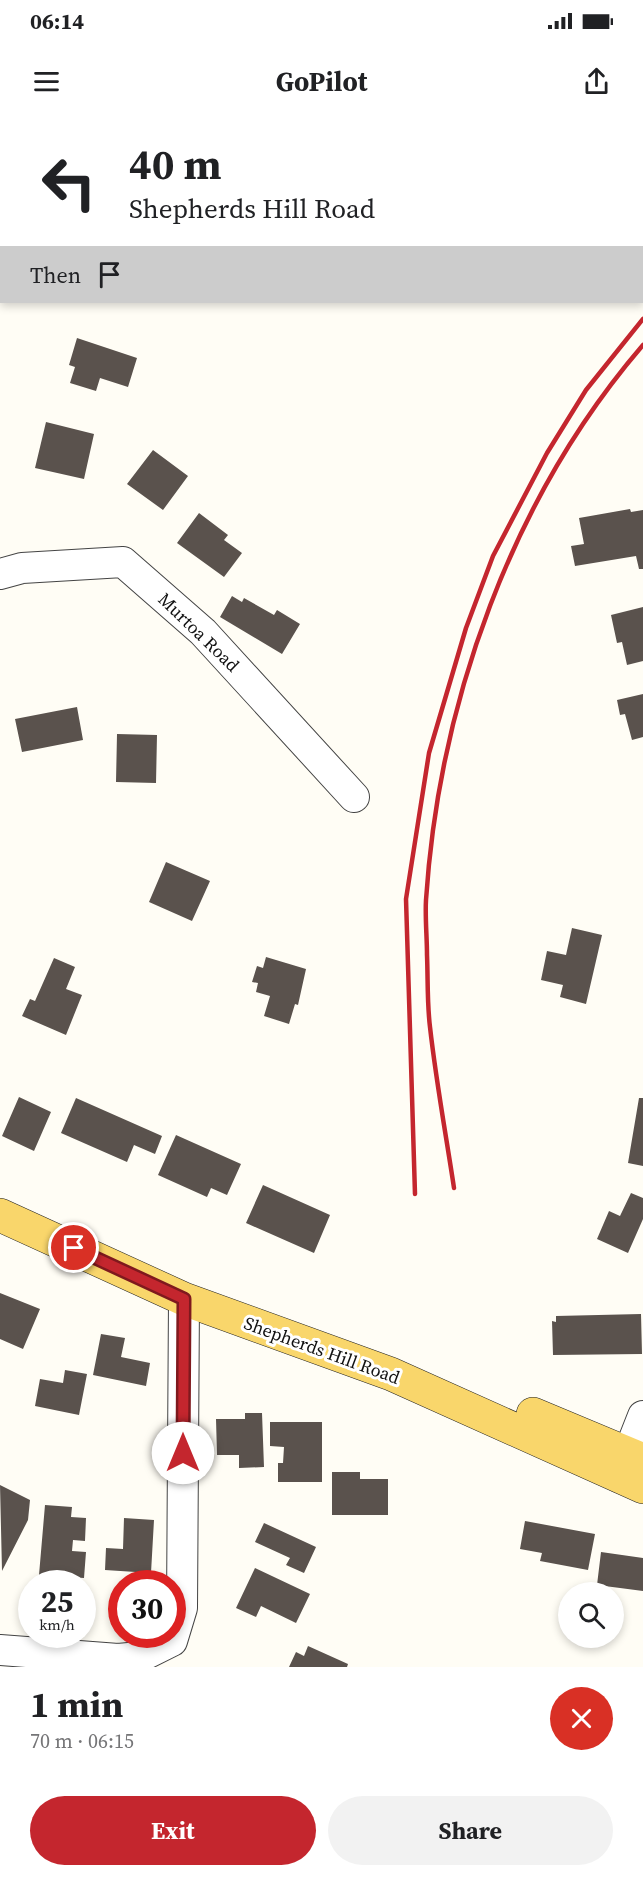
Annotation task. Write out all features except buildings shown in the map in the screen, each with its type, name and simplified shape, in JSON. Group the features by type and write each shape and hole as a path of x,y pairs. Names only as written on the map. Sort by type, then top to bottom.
{"main road":[{"name":"Shepherds Hill Road","path":"0,1192 187,1276 392,1355 633,1469"},
{"name":"Shepherds Hill Road","path":"0,1215 184,1299 391,1374 633,1469"}],"street":[{"name":"Murtoa Road","path":"0,574 22,568 123,562 203,632 354,797"},
{"path":"0,1650 118,1659 140,1657 172,1641 183,1608 184,1299"},
{"path":"633,1469 643,1416"}],"railway":[{"path":"415,1194 406,899 429,753 466,628 493,556 547,453 586,390 643,319"},
{"path":"454,1188 429,1018 426,914 434,826 447,751 466,677 490,605 520,535 556,468 597,404 643,345"}],"route":[{"path":"74,1248 184,1299 183,1453"}]}
